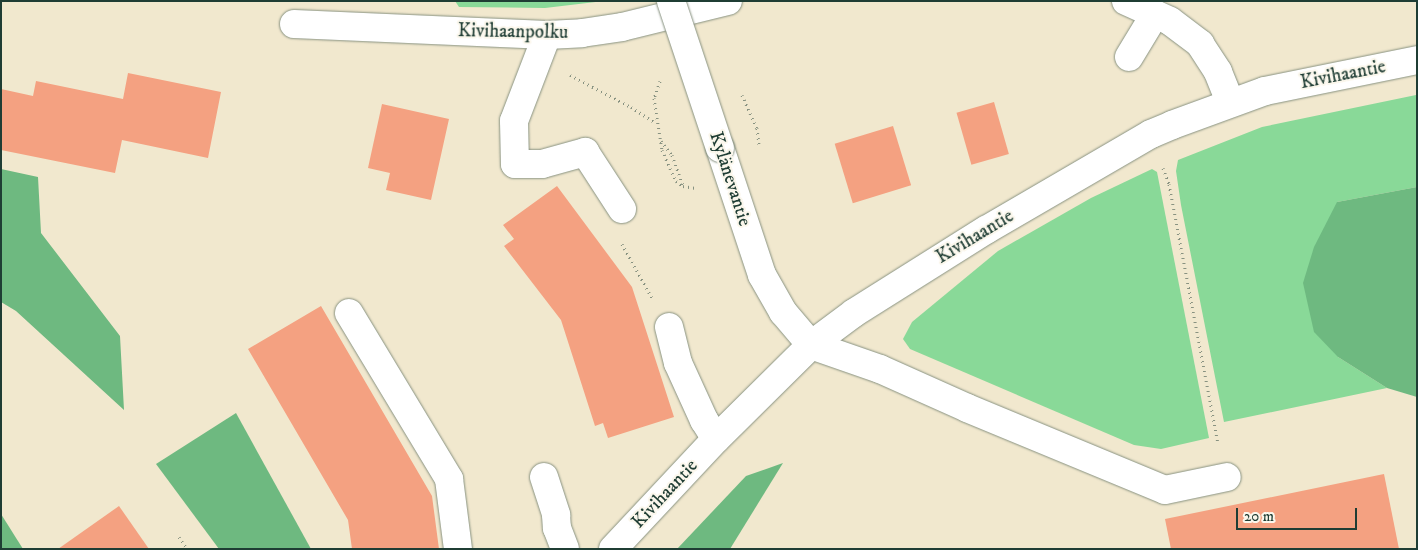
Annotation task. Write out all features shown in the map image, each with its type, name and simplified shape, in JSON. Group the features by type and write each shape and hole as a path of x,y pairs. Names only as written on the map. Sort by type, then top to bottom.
{"street":[{"name":"Kylänevantie","path":"671,1 762,274 782,312 811,345"},
{"name":"Kivihaanpolku","path":"294,24 547,34 582,33 622,27 728,1"},
{"path":"1126,1 1170,22 1200,44 1218,72 1230,102"},
{"path":"1129,57 1155,14"},
{"path":"547,34 514,121 515,164 542,164 585,152 622,209"},
{"name":"Kivihaantie","path":"614,549 716,439 811,345 854,313 903,281 1135,144 1172,125 1230,102 1265,91 1417,60"},
{"path":"349,312 449,480 458,549"},
{"path":"669,327 678,363 704,420 716,439"},
{"path":"811,345 880,369 967,408 1165,490 1227,477"},
{"path":"544,477 556,515 557,528 565,549"}],"path":[{"path":"547,34 552,64 585,85 631,107 656,123"},
{"path":"663,72 654,98 656,123 661,141 676,181 683,186 699,188"},
{"path":"661,141 672,155 683,186"},
{"path":"1161,162 1169,184 1219,449"},
{"path":"622,209 616,232 669,327"},
{"path":"179,538 187,549"}],"green space":[{"path":"455,1 604,1 545,8 459,7"},
{"path":"1416,95 1417,187 1337,202 1338,357 1387,388 1224,422 1181,205 1176,171 1178,160 1262,127"},
{"path":"1,169 38,177 41,233 120,336 124,410 16,311 1,302"},
{"path":"1152,169 1157,172 1209,438 1161,449 1134,445 910,349 903,339 912,322 998,251 1091,198"},
{"path":"1417,187 1417,397 1387,388 1338,357 1314,332 1303,283 1314,247 1337,202"},
{"path":"236,413 311,549 219,549 156,464"},
{"path":"783,463 730,549 677,549 746,476"},
{"path":"1,514 23,549 1,549"}],"building":[{"path":"128,73 221,92 208,158 122,140 115,173 1,150 1,89 33,96 36,81 123,99"},
{"path":"994,102 1009,154 971,165 957,113"},
{"path":"382,104 449,119 431,200 386,190 390,173 368,168"},
{"path":"893,126 911,185 853,203 835,144"},
{"path":"557,186 632,287 674,417 608,438 603,423 595,426 561,320 504,246 514,239 503,225"},
{"path":"321,306 432,496 439,549 352,549 348,520 248,349"},
{"path":"1384,474 1399,549 1171,549 1165,519"},
{"path":"119,506 149,549 58,549"}]}
